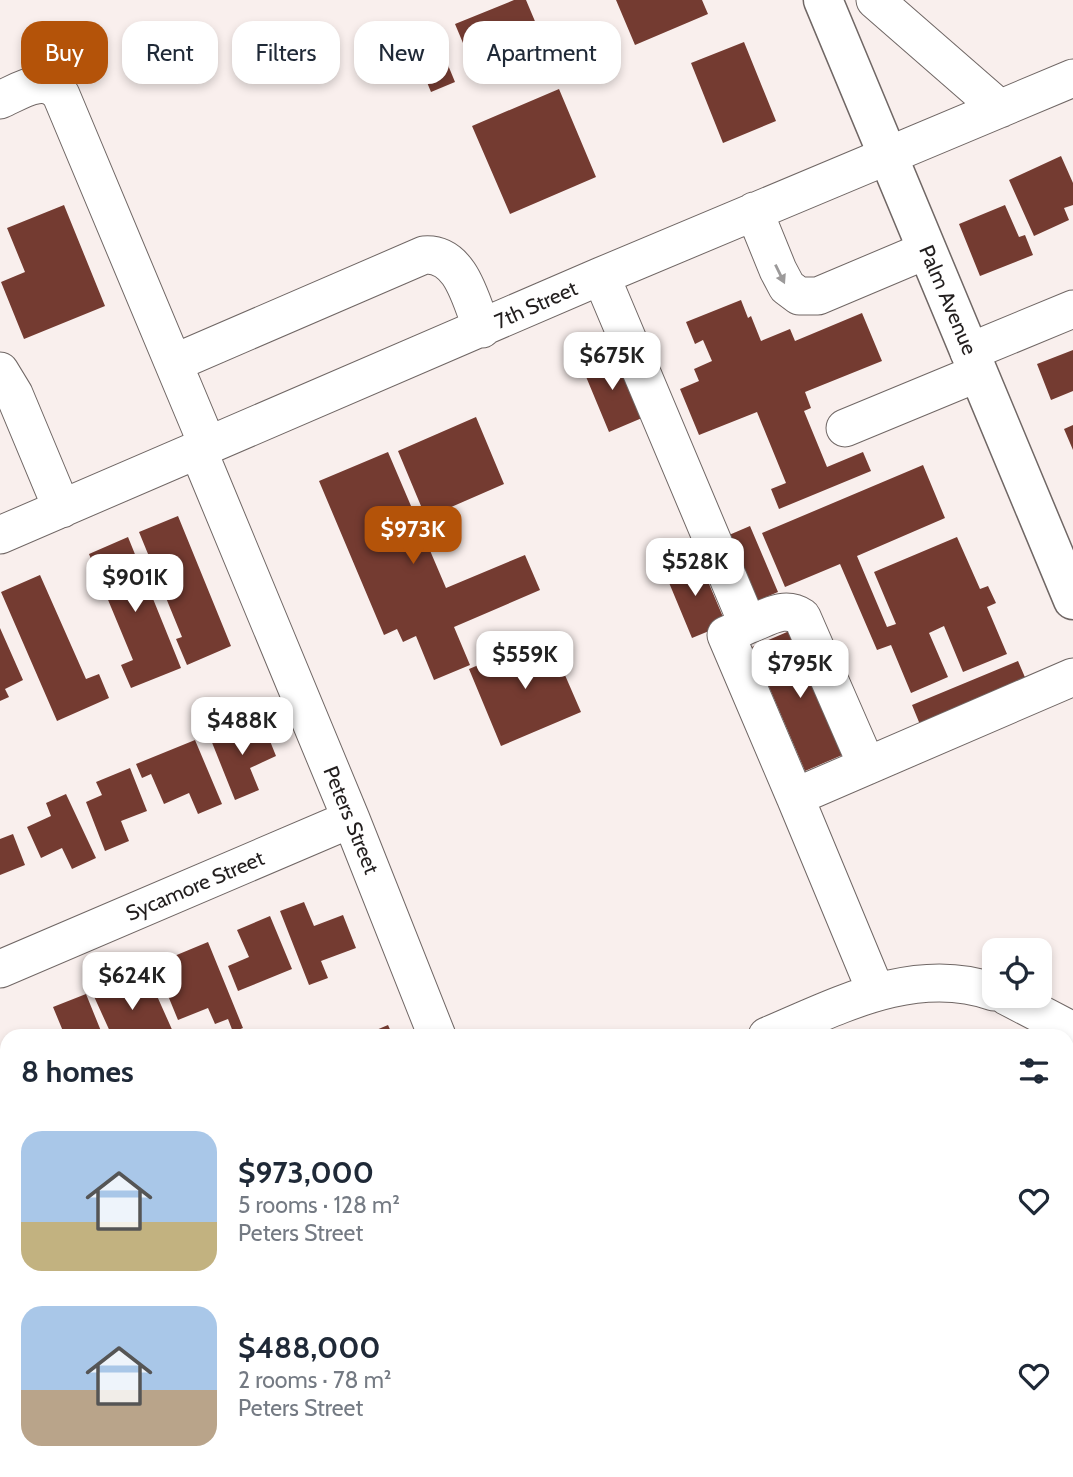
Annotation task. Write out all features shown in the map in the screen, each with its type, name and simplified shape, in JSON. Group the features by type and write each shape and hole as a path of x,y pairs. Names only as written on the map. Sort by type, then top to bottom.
{"main road":[{"name":"Palm Avenue","path":"823,0 1073,600"}],"street":[{"path":"875,0 1000,108"},
{"name":"7th Street","path":"0,535 601,276 1073,78"},
{"name":"Peters Street","path":"0,100 34,85 46,84 56,88 61,95 174,363 203,448 435,1029"},
{"path":"754,211 782,279 787,288 799,296 818,296 927,250"},
{"path":"174,363 424,255 434,254 444,258 455,268 482,329"},
{"path":"601,276 748,625"},
{"path":"845,428 1073,309"},
{"path":"0,371 14,394 62,509"},
{"path":"867,766 802,617 789,611 780,612 726,635 876,992"},
{"path":"794,797 1073,677"},
{"name":"Sycamore Street","path":"0,969 351,819"},
{"path":"784,1029 876,992 903,986 933,983 970,985 982,988"},
{"path":"1029,1008 1069,1029"}],"building":[{"path":"514,0 526,0 535,21 463,21 463,43 455,24"},
{"path":"616,0 702,0 708,14 635,45"},
{"path":"744,42 776,121 723,143 691,63"},
{"path":"449,67 455,82 431,92 428,84 449,84"},
{"path":"559,89 596,177 510,214 472,126"},
{"path":"1061,156 1073,183 1073,205 1064,208 1069,220 1034,236 1009,180"},
{"path":"64,205 105,306 24,339 1,282 25,272 7,228"},
{"path":"1005,205 1019,237 1025,235 1033,255 980,276 959,224"},
{"path":"741,300 761,341 790,329 795,341 862,313 882,361 805,392 811,408 804,411 827,467 863,452 871,471 779,509 771,489 786,483 757,412 699,435 680,389 699,381 694,369 712,361 703,340 695,344 686,322"},
{"path":"1073,350 1073,391 1051,400 1037,364"},
{"path":"615,353 642,418 609,432 582,367"},
{"path":"476,417 504,484 426,518 398,451"},
{"path":"1073,425 1073,450 1064,429"},
{"path":"388,452 446,588 525,555 540,590 454,627 470,665 434,680 416,636 403,642 397,629 384,635 319,481"},
{"path":"923,465 945,518 857,556 887,627 896,624 874,572 957,537 980,589 988,586 996,603 987,607 1007,654 963,672 944,626 929,633 948,677 911,693 891,645 877,650 840,564 785,587 762,533"},
{"path":"178,516 231,646 187,665 176,639 182,637 139,532"},
{"path":"750,526 778,592 757,601 729,535"},
{"path":"128,537 181,668 131,688 121,665 133,660 89,554"},
{"path":"698,558 726,624 692,638 665,573"},
{"path":"40,575 86,679 99,674 109,698 57,721 1,592"},
{"path":"0,628 23,680 5,689 9,697 0,701"},
{"path":"794,629 847,753 805,771 752,647"},
{"path":"548,636 581,712 501,746 469,669"},
{"path":"1018,661 1027,682 921,727 912,705"},
{"path":"233,725 237,736 264,726 276,756 250,768 259,790 235,800 209,735"},
{"path":"195,740 222,804 198,814 189,793 164,804 151,774 142,778 136,764"},
{"path":"130,768 147,811 121,821 129,841 105,851 86,802 102,795 96,782"},
{"path":"66,794 96,858 72,869 62,848 41,858 27,827 51,816 46,803"},
{"path":"13,834 25,865 0,875 0,839"},
{"path":"304,902 314,926 343,915 356,948 321,961 328,978 309,985 280,911"},
{"path":"270,916 292,969 238,991 228,966 249,957 237,930"},
{"path":"208,942 243,1028 232,1029 228,1019 215,1024 208,1008 178,1020 155,964"},
{"path":"117,980 126,1000 153,987 172,1029 109,1029 92,992"},
{"path":"86,994 100,1029 62,1029 53,1007"}]}
